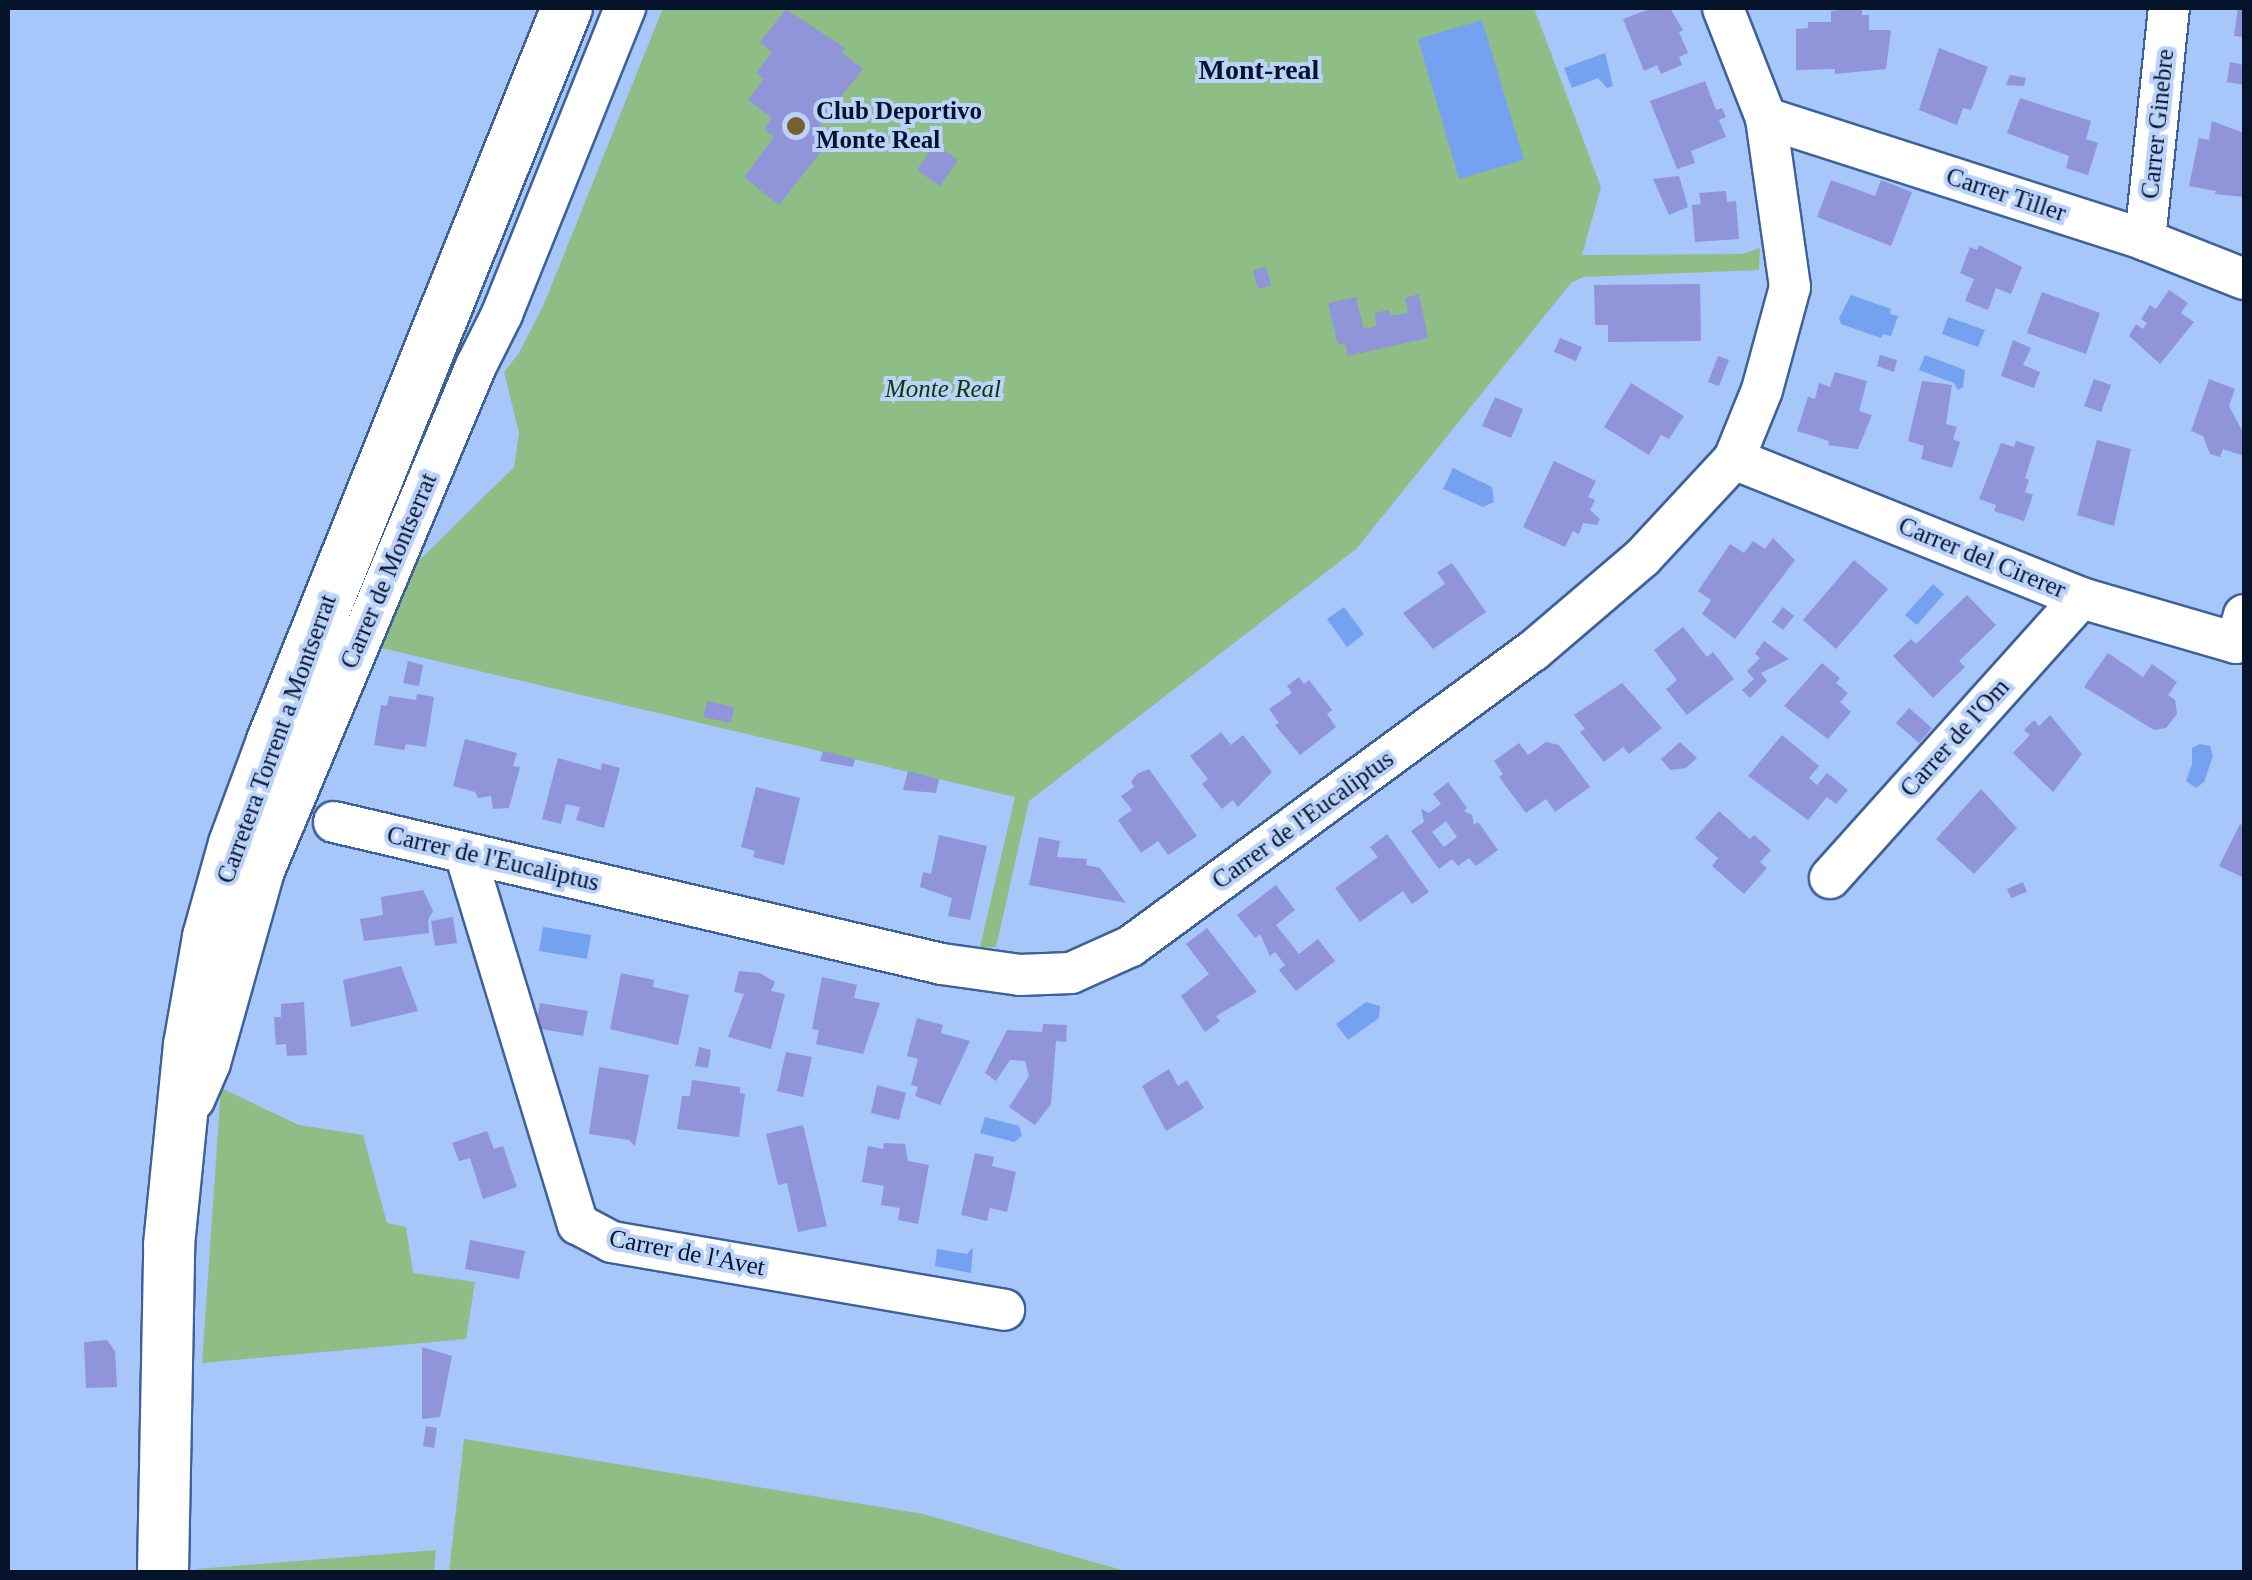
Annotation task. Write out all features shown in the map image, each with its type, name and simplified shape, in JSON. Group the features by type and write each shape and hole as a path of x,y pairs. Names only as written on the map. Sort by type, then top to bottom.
{"main road":[{"name":"Carretera Torrent a Montserrat","path":"163,1572 169,1245 177,1142 208,937 234,844 567,11"}],"street":[{"name":"Carrer de Montserrat","path":"177,1142 210,1063 264,871 468,384 502,314 625,8"},
{"name":"Carrer de l'Eucaliptus","path":"334,822 942,964 1020,975 1072,973 1130,946 1534,651 1642,558 1734,459 1762,390 1790,286 1766,118 1723,8"},
{"name":"Carrer Ginebre","path":"2145,240 2169,8"},
{"name":"Carrer Tiller","path":"1766,118 2145,240 2244,279"},
{"name":"Carrer del Cirerer","path":"1734,459 2081,598 2240,629"},
{"name":"Carrer de l'Om","path":"1830,878 2081,598"},
{"path":"278,836 334,822 300,784"},
{"name":"Carrer de l'Avet","path":"464,853 578,1224 612,1242 1004,1310"}],"green space":[{"name":"Monte Real","path":"663,8 1534,8 1601,187 1582,255 1742,254 1760,248 1759,270 1583,277 1571,283 1356,549 1029,801 996,947 980,947 1015,797 373,646 364,615 514,467 519,433 504,372 519,353 544,304"},
{"path":"221,1088 299,1125 363,1135 387,1223 406,1227 413,1273 475,1282 466,1339 202,1363"},
{"path":"464,1439 923,1514 1129,1572 449,1572"},
{"path":"436,1550 434,1572 197,1572 197,1569"}],"water":[{"path":"1482,20 1524,160 1459,179 1418,39"},
{"path":"1605,53 1613,86 1607,88 1598,78 1572,88 1564,68"},
{"path":"1851,295 1891,309 1890,314 1898,316 1891,336 1883,334 1881,338 1841,324 1839,318"},
{"path":"1948,317 1985,330 1978,347 1942,334"},
{"path":"1925,355 1965,370 1963,387 1958,390 1954,383 1919,370"},
{"path":"1453,468 1492,487 1494,502 1483,507 1443,489"},
{"path":"1933,584 1944,594 1917,625 1905,615"},
{"path":"1344,607 1364,634 1347,647 1327,619"},
{"path":"2200,744 2210,746 2213,756 2204,782 2196,788 2186,781 2192,748"},
{"path":"543,927 591,935 587,959 539,951"},
{"path":"1366,1002 1380,1006 1379,1018 1348,1040 1336,1024"},
{"path":"985,1117 1019,1126 1022,1136 1014,1142 980,1133"},
{"path":"973,1247 971,1273 935,1266 937,1249 967,1254"}],"building":[{"path":"1653,8 1670,8 1683,30 1679,32 1688,53 1679,57 1682,65 1661,74 1657,65 1644,71 1623,19"},
{"path":"1862,8 1862,15 1869,15 1869,30 1891,30 1886,69 1835,74 1835,69 1796,70 1796,29 1808,28 1808,22 1831,22 1831,11"},
{"path":"2238,8 2244,8 2244,37 2234,36"},
{"path":"786,9 845,48 842,53 863,69 819,124 834,135 779,205 744,177 774,137 764,129 772,118 748,100 764,79 756,73 772,52 760,42"},
{"path":"1939,48 1988,67 1971,110 1963,108 1957,125 1919,110"},
{"path":"2230,62 2244,65 2244,85 2227,82"},
{"path":"2010,75 2026,78 2024,86 2006,85"},
{"path":"1705,81 1716,110 1722,108 1726,117 1719,120 1726,137 1691,151 1695,163 1677,169 1650,101"},
{"path":"2020,98 2091,121 2086,139 2098,143 2088,175 2066,168 2069,156 2007,133"},
{"path":"2212,121 2244,133 2244,197 2189,186 2199,138 2209,140"},
{"path":"935,144 958,160 940,186 917,170"},
{"path":"1679,176 1688,207 1669,215 1653,179"},
{"path":"1831,180 1875,196 1881,180 1912,192 1891,246 1817,217"},
{"path":"1726,191 1727,202 1736,201 1739,239 1695,242 1692,205 1701,204 1699,193"},
{"path":"1979,245 2022,267 2011,294 1996,288 1988,310 1965,301 1974,279 1960,273 1970,247 1977,250"},
{"path":"1266,267 1271,286 1258,289 1253,270"},
{"path":"1700,284 1701,341 1608,342 1608,325 1595,325 1594,285"},
{"path":"2169,290 2188,303 2181,313 2194,322 2160,364 2129,336 2136,324 2143,329 2147,323 2141,319 2150,305 2156,309"},
{"path":"2042,292 2100,313 2086,354 2027,333"},
{"path":"1419,294 1428,338 1348,356 1345,343 1338,345 1328,303 1356,297 1364,329 1377,326 1374,313 1408,313 1405,298"},
{"path":"1560,338 1582,347 1576,361 1554,352"},
{"path":"2013,340 2031,348 2023,365 2040,372 2034,388 2001,376"},
{"path":"1880,355 1897,360 1894,372 1877,366"},
{"path":"1718,356 1729,360 1719,386 1708,382"},
{"path":"1835,372 1867,381 1859,411 1872,415 1858,449 1828,445 1829,441 1797,431 1808,397 1815,399 1819,383 1830,387"},
{"path":"2094,379 2111,385 2101,412 2084,406"},
{"path":"2209,379 2235,389 2229,406 2244,434 2244,456 2223,449 2220,457 2210,454 2203,436 2191,431"},
{"path":"1922,381 1952,385 1946,424 1957,427 1953,439 1960,442 1952,468 1921,459 1924,446 1908,441"},
{"path":"1631,383 1684,416 1669,439 1661,435 1649,455 1604,427"},
{"path":"1495,397 1523,409 1511,438 1482,426"},
{"path":"2097,440 2131,449 2114,526 2077,515"},
{"path":"2016,441 2035,447 2025,478 2029,480 2025,492 2033,495 2024,521 1994,511 1996,505 1979,499 2001,443 2014,447"},
{"path":"1554,461 1596,481 1588,497 1595,500 1590,510 1600,519 1597,525 1583,523 1579,534 1573,531 1565,547 1523,527"},
{"path":"1773,538 1795,560 1735,639 1702,614 1711,600 1698,591 1730,544 1744,553 1753,541 1765,549"},
{"path":"1854,560 1888,589 1836,649 1803,620"},
{"path":"1452,563 1486,612 1433,649 1403,613 1445,584 1437,572"},
{"path":"1967,595 1996,625 1959,661 1965,667 1933,698 1893,656 1911,639 1916,644"},
{"path":"1783,607 1794,616 1783,630 1772,622"},
{"path":"1683,627 1707,657 1713,652 1734,679 1687,715 1666,689 1677,680 1654,650"},
{"path":"1764,641 1789,659 1761,673 1767,681 1750,698 1742,690 1754,679 1747,671 1760,658 1755,654"},
{"path":"2108,653 2143,677 2152,664 2177,682 2168,695 2175,700 2177,714 2166,728 2154,730 2084,687"},
{"path":"408,661 423,665 419,686 403,683"},
{"path":"1822,663 1840,678 1836,683 1848,693 1840,702 1851,712 1828,739 1784,706"},
{"path":"1299,677 1304,684 1309,680 1332,710 1327,714 1336,727 1300,755 1275,725 1279,723 1269,709 1292,693 1287,686"},
{"path":"1622,683 1662,728 1629,754 1623,747 1604,762 1580,732 1585,729 1574,715"},
{"path":"417,694 434,697 426,747 406,744 404,750 374,745 381,705 387,706 389,696 416,700"},
{"path":"707,701 734,707 731,723 703,717"},
{"path":"1909,708 1932,728 1919,743 1896,723"},
{"path":"2050,715 2082,754 2053,792 2013,753 2030,735 2024,730 2034,720 2039,726"},
{"path":"1221,732 1231,745 1243,735 1272,772 1238,807 1233,800 1222,809 1202,784 1208,779 1190,756"},
{"path":"1782,735 1819,766 1809,778 1817,785 1827,773 1848,790 1836,804 1827,797 1808,820 1748,776"},
{"path":"465,739 517,753 513,766 520,767 509,808 493,809 491,796 478,798 475,792 453,786"},
{"path":"1546,742 1559,745 1590,787 1555,812 1546,799 1526,813 1499,777 1503,774 1494,761 1519,743 1528,755"},
{"path":"1680,742 1697,758 1686,768 1670,770 1661,759"},
{"path":"823,751 855,759 853,767 820,761"},
{"path":"558,758 601,770 602,763 620,768 604,828 576,820 580,807 566,804 561,824 542,819"},
{"path":"1149,769 1197,836 1168,855 1158,841 1141,853 1118,820 1132,810 1121,796 1134,787 1131,782 1137,774"},
{"path":"908,771 939,779 936,793 903,790"},
{"path":"1448,782 1467,808 1464,811 1472,815 1474,825 1478,822 1498,850 1476,866 1469,858 1458,866 1452,859 1439,869 1411,831 1424,822 1421,809 1429,813 1441,804 1433,794","holes":["1446,821 1457,837 1444,847 1432,832"]},
{"path":"756,787 800,798 784,865 753,857 755,851 741,847"},
{"path":"1981,789 2017,828 1974,874 1936,839"},
{"path":"1719,811 1750,839 1754,835 1771,850 1760,862 1767,868 1744,894 1712,866 1718,858 1695,838"},
{"path":"2240,824 2244,826 2242,877 2219,866"},
{"path":"1387,834 1429,892 1412,904 1403,891 1360,922 1335,888 1378,857 1370,847"},
{"path":"939,835 987,846 970,920 948,916 952,898 920,887 923,872 931,874"},
{"path":"1039,837 1060,841 1057,857 1087,859 1086,865 1100,868 1126,903 1029,885"},
{"path":"2023,882 2027,892 2011,898 2007,889"},
{"path":"1276,885 1295,910 1276,925 1299,954 1318,939 1335,961 1296,991 1279,970 1285,965 1275,952 1270,956 1260,934 1255,938 1237,915"},
{"path":"423,890 433,911 428,920 429,933 364,941 360,919 383,915 381,897"},
{"path":"453,917 457,943 435,946 431,921"},
{"path":"1207,928 1257,992 1216,1016 1220,1021 1205,1032 1181,996 1209,974 1186,944"},
{"path":"401,966 418,1011 351,1027 343,980"},
{"path":"739,971 760,973 775,982 771,991 785,994 771,1049 728,1037 744,994 734,992"},
{"path":"621,973 654,980 653,987 689,995 678,1045 610,1029"},
{"path":"822,977 857,985 854,998 880,1003 863,1054 816,1044 819,1030 812,1029"},
{"path":"304,1002 307,1055 287,1056 286,1044 276,1045 274,1017 281,1017 281,1004"},
{"path":"540,1003 588,1011 583,1036 535,1028"},
{"path":"917,1018 943,1025 941,1033 970,1041 940,1105 915,1096 918,1087 911,1085 918,1059 907,1056"},
{"path":"1043,1024 1067,1025 1066,1042 1056,1041 1051,1104 1035,1125 1009,1107 1029,1076 1025,1061 1010,1060 996,1081 985,1073 1007,1030 1042,1032"},
{"path":"699,1047 711,1050 708,1068 695,1066"},
{"path":"786,1052 812,1057 803,1097 777,1091"},
{"path":"599,1067 649,1075 635,1146 629,1140 589,1134"},
{"path":"1169,1069 1178,1086 1187,1080 1204,1108 1166,1131 1142,1086"},
{"path":"692,1080 740,1087 740,1093 745,1094 739,1137 677,1129 682,1096 690,1096"},
{"path":"877,1085 906,1093 899,1120 871,1113"},
{"path":"803,1125 827,1226 798,1232 787,1183 778,1185 766,1134"},
{"path":"487,1131 494,1149 503,1146 517,1187 483,1199 470,1158 459,1161 452,1143"},
{"path":"884,1143 905,1144 908,1161 929,1165 918,1224 898,1220 900,1208 881,1205 884,1186 862,1182 868,1146 883,1149"},
{"path":"975,1153 994,1157 992,1166 1016,1172 1007,1212 990,1208 987,1221 961,1215"},
{"path":"470,1240 525,1251 519,1279 465,1269"},
{"path":"107,1340 115,1351 117,1387 86,1388 84,1342"},
{"path":"422,1347 452,1356 440,1417 422,1419"},
{"path":"426,1426 437,1428 434,1448 423,1446"}],"place":[{"name":"Club Deportivo Monte Real","path":"796,126"}],"district":[{"name":"Mont-real","path":"1259,70"}]}
